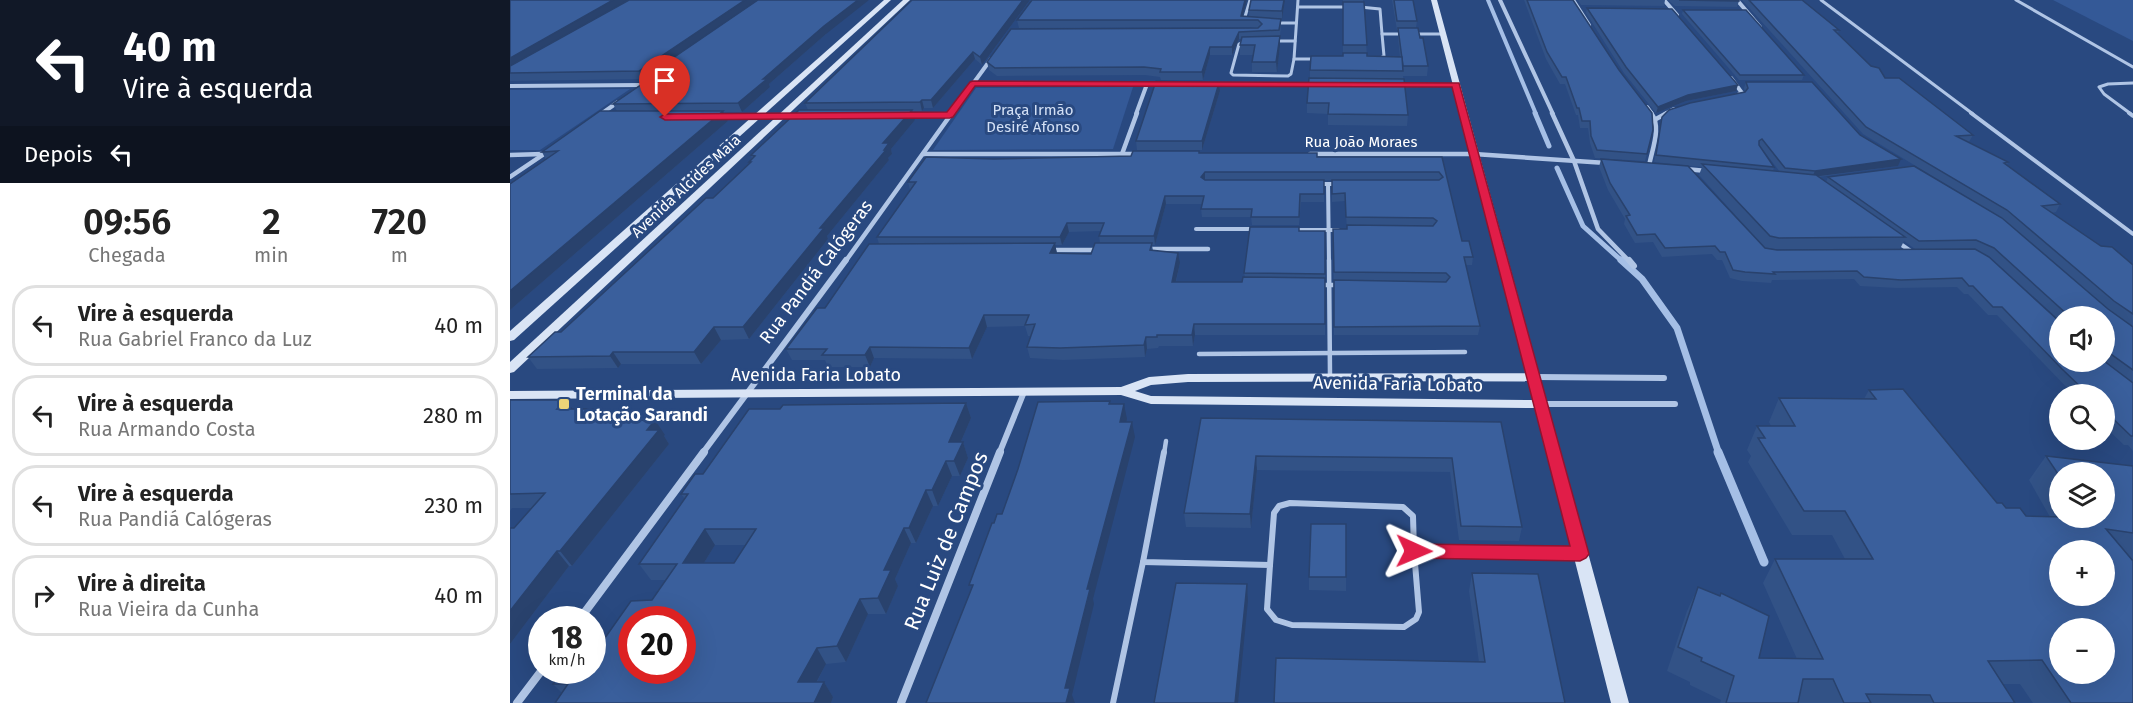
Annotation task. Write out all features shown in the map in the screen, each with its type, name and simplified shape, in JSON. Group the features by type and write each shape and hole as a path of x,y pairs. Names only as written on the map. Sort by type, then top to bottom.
{"street":[{"name":"Avenida Alcides Maia","path":"510,337 888,0"},
{"name":"Avenida Alcides Maia","path":"510,369 784,117 907,0"},
{"path":"1434,0 1620,703"},
{"path":"1500,0 1574,161 1598,229 1634,266"},
{"path":"1573,0 1591,28"},
{"path":"1664,0 1680,19"},
{"path":"1737,0 1766,33"},
{"path":"1579,9 1591,9"},
{"path":"1661,10 1683,10"},
{"path":"1737,10 1747,11"},
{"name":"Rua Pandiá Calógeras","path":"589,606 854,250 992,58"},
{"path":"1724,71 1737,84 1742,94 1727,97"},
{"path":"633,92 651,79"},
{"path":"973,84 1171,84"},
{"path":"1122,154 1147,84"},
{"path":"1206,84 1325,84"},
{"path":"1737,84 1747,84"},
{"path":"510,86 642,85"},
{"path":"1397,85 1456,85"},
{"path":"608,117 596,117 624,98"},
{"path":"1642,101 1656,119 1657,128 1649,166"},
{"path":"1656,119 1664,113 1685,105"},
{"path":"902,116 950,115"},
{"path":"711,117 807,116"},
{"path":"510,177 553,148"},
{"path":"510,154 544,154"},
{"path":"923,154 1145,154"},
{"name":"Rua João Moraes","path":"1298,154 1474,154 1617,164"},
{"path":"1639,165 1659,166"},
{"path":"1678,168 1711,172"},
{"path":"1688,169 1696,178"},
{"path":"1894,239 1912,252"},
{"path":"1042,250 1101,249"},
{"path":"1137,249 1208,249"},
{"path":"854,250 866,250"},
{"path":"1900,252 1922,252"},
{"name":"Avenida Faria Lobato","path":"1122,391 1149,381 1188,378 1330,376 1664,378"},
{"name":"Avenida Faria Lobato","path":"510,395 1122,391 1151,400 1675,404"},
{"name":"Rua Luiz de Campos","path":"901,703 1024,392"},
{"path":"518,703 532,684"}],"lane":[{"path":"1250,0 1244,21 1250,22"},
{"path":"1247,41 1239,44 1231,73 1233,75 1288,76 1292,74 1299,0"},
{"path":"1821,0 2133,234"},
{"path":"2016,0 2133,67"},
{"path":"1298,7 1380,9 1384,56 1375,59"},
{"path":"1274,23 1296,23"},
{"path":"1382,34 1443,34"},
{"path":"1276,41 1295,41"},
{"path":"1294,59 1326,59"},
{"path":"2133,83 2108,84 2099,87 2103,94 2133,116"},
{"path":"1317,184 1339,184"},
{"path":"1328,184 1330,376"},
{"path":"1196,229 1262,229"},
{"path":"1284,230 1348,230"},
{"path":"1309,285 1351,285"},
{"path":"1199,354 1465,352"},
{"path":"1113,703 1166,441"},
{"path":"1290,503 1403,507 1413,516 1419,612 1416,619 1404,627 1292,625 1276,620 1267,609 1270,565 1274,513 1279,507 1290,503"},
{"path":"1414,551 1580,554"},
{"path":"1143,562 1270,565"}],"green space":[{"path":"2053,0 2133,0 2133,41"},
{"name":"Praça Irmão Desiré Afonso","path":"1133,87 1113,149 933,150 976,88"},
{"path":"630,89 540,150 510,150 510,90"}],"building":[{"path":"510,0 613,0 510,58"},
{"path":"629,0 745,0 639,71 510,73 510,66"},
{"path":"758,0 858,0 824,26 738,103 613,104 661,71 654,71"},
{"path":"912,0 1023,0 980,57 973,52 931,100 805,103"},
{"path":"1032,0 1245,0 1241,16 1281,19 1279,30 1239,32 1232,47 1210,47 1202,72 1160,72 1161,69 1144,67 995,68 987,62 1011,29 1258,28 1262,24 1258,20 1017,20"},
{"path":"1251,0 1284,0 1282,11 1249,10"},
{"path":"1394,0 1413,0 1417,21 1397,21"},
{"path":"1527,0 1573,0 1619,70 1652,113 1653,130 1647,154 1597,150 1591,136 1590,121 1582,121 1566,77 1562,77 1547,52"},
{"path":"1679,0 1739,0 1739,1"},
{"path":"1749,0 1802,0 1839,30 1834,30 1871,66 1879,68 1885,78 1899,78 1973,135 1956,136 2008,162 2004,163 2060,204 2042,206 2101,246 2112,247 2133,265 2133,314 2114,301 2007,210 1866,127"},
{"path":"1343,2 1364,2 1367,45 1343,45"},
{"path":"1587,8 1672,9 1738,85 1688,95 1658,107 1626,67"},
{"path":"1683,10 1746,10 1804,75 1740,75"},
{"path":"1398,28 1418,28 1420,38 1423,38 1428,66 1403,66"},
{"path":"1280,36 1276,62 1252,62 1255,45 1240,45 1242,37"},
{"path":"1343,53 1402,57 1403,71 1310,70 1311,56 1343,56"},
{"path":"1309,78 1404,79 1408,115 1328,114 1329,103 1307,103"},
{"path":"1156,81 1219,83 1202,141 1136,141"},
{"path":"1746,82 1812,82 1860,135 1901,159 1815,171 1785,168 1762,139 1759,145 1774,167 1656,155 1662,117 1669,110 1690,103 1745,92 1748,88"},
{"path":"799,110 912,110 883,143 889,143 884,150 886,150 820,228 824,228 743,327 714,327 694,352 613,352 610,356 528,357 555,332 561,332 706,198 713,198 751,162 749,162 755,156 751,155"},
{"path":"600,111 723,111 510,291 510,184 558,151 542,152"},
{"path":"1133,151 1317,153 1317,157 1442,157 1462,241 1469,241 1473,257 1464,257 1480,326 1334,327 1334,280 1446,282 1450,277 1446,273 1334,272 1333,229 1347,229 1347,225 1433,226 1437,221 1433,218 1346,217 1345,193 1332,194 1332,180 1439,180 1443,177 1439,172 1205,172 1201,177 1205,180 1324,180 1324,194 1300,194 1299,217 1251,217 1252,209 1201,209 1204,196 1165,196 1154,236 1099,236 1104,223 1067,223 1060,237 877,237 916,182 908,182 926,157 994,159 1131,156"},
{"path":"1601,159 1688,166 1765,248 1777,250 1975,249 1989,257 2049,312 2049,356 2002,307 1993,307 1962,278 1901,280 1864,277 1857,271 1773,272 1775,274 1745,272 1733,270 1725,252 1720,252 1715,246 1665,248 1655,234 1637,235 1626,216 1630,215 1610,183"},
{"path":"1702,164 1816,175 1905,237 1779,238 1770,236"},
{"path":"1914,166 2002,218 2105,306 2058,306 1994,248 1976,240 1919,241 1828,177"},
{"path":"1250,227 1299,227 1299,231 1325,231 1325,274 1244,273"},
{"path":"1055,243 1050,253 1091,254 1095,243 1152,243 1150,250 1178,253 1172,282 1242,282 1243,277 1325,278 1325,324 1194,324 1192,335 1146,337 1144,345 1060,348 1027,347 1035,324 1025,325 1029,315 984,315 969,348 870,347 865,355 822,355 827,349 786,349 817,308 825,308 869,244"},
{"path":"2115,314 2133,327 2133,370 2115,357"},
{"path":"2115,369 2133,383 2133,436 2115,421 2115,384 2078,384 2065,372 2115,372"},
{"path":"1903,389 1997,503 2002,503 2006,508 2020,508 2026,516 2049,517 2049,528 2115,528 2115,464 2133,466 2133,533 2106,529 2133,561 2133,703 2071,703 2058,684 2115,684 2115,618 2049,618 2049,670 2042,660 1988,661 2015,703 1934,703 1930,695 1866,694 1871,703 1844,703 1833,679 1803,679 1798,703 1726,703 1734,676 1701,661 1702,658 1678,647 1698,587 1720,596 1721,593 1769,616 1759,658 1823,659 1775,559 1873,559 1845,511 1804,511 1758,438 1765,438 1757,426 1795,426 1779,398 1876,399 1869,390"},
{"path":"510,400 566,400 557,409 597,409 586,421 655,420 647,430 659,430 560,551 557,551 510,611 510,528 514,528 545,493 510,494"},
{"path":"1110,401 1109,404 1124,404 1120,422 1132,422 1087,589 1090,589 1065,688 1070,688 1066,703 926,703 973,585 969,585 992,523 997,514 1002,514 1038,402"},
{"path":"966,403 949,442 963,442 954,461 946,461 932,490 926,490 909,528 904,528 884,570 891,570 878,598 860,599 837,646 817,648 798,682 824,682 814,703 555,703 568,684 606,684 606,636 618,619 618,684 696,684 696,606 627,606 631,601 652,600 677,564 639,564 688,494 681,494 695,474 703,474 749,409 780,409 783,405","holes":["705,529 756,529 734,563 683,563"]},
{"path":"1201,418 1501,422 1522,527 1461,526 1452,458 1256,456 1250,514 1184,513"},
{"path":"2046,456 2098,462 2050,462"},
{"path":"1311,524 1346,524 1346,577 1309,577"},
{"path":"1472,573 1538,574 1565,703 1274,703 1276,658 1485,662"},
{"path":"1176,583 1247,584 1235,703 1154,703"}],"waterway":[{"path":"1488,0 1536,114"},
{"path":"1535,113 1549,146"},
{"path":"1557,168 1583,226 1623,262"},
{"path":"1621,260 1642,279 1677,328 1719,454"},
{"path":"1718,452 1764,562"}],"place":[{"name":"Terminal da Lotação Sarandi","path":"564,404"}],"route":[{"path":"665,117 950,115 973,84 1456,85 1580,554 1414,551"}]}
